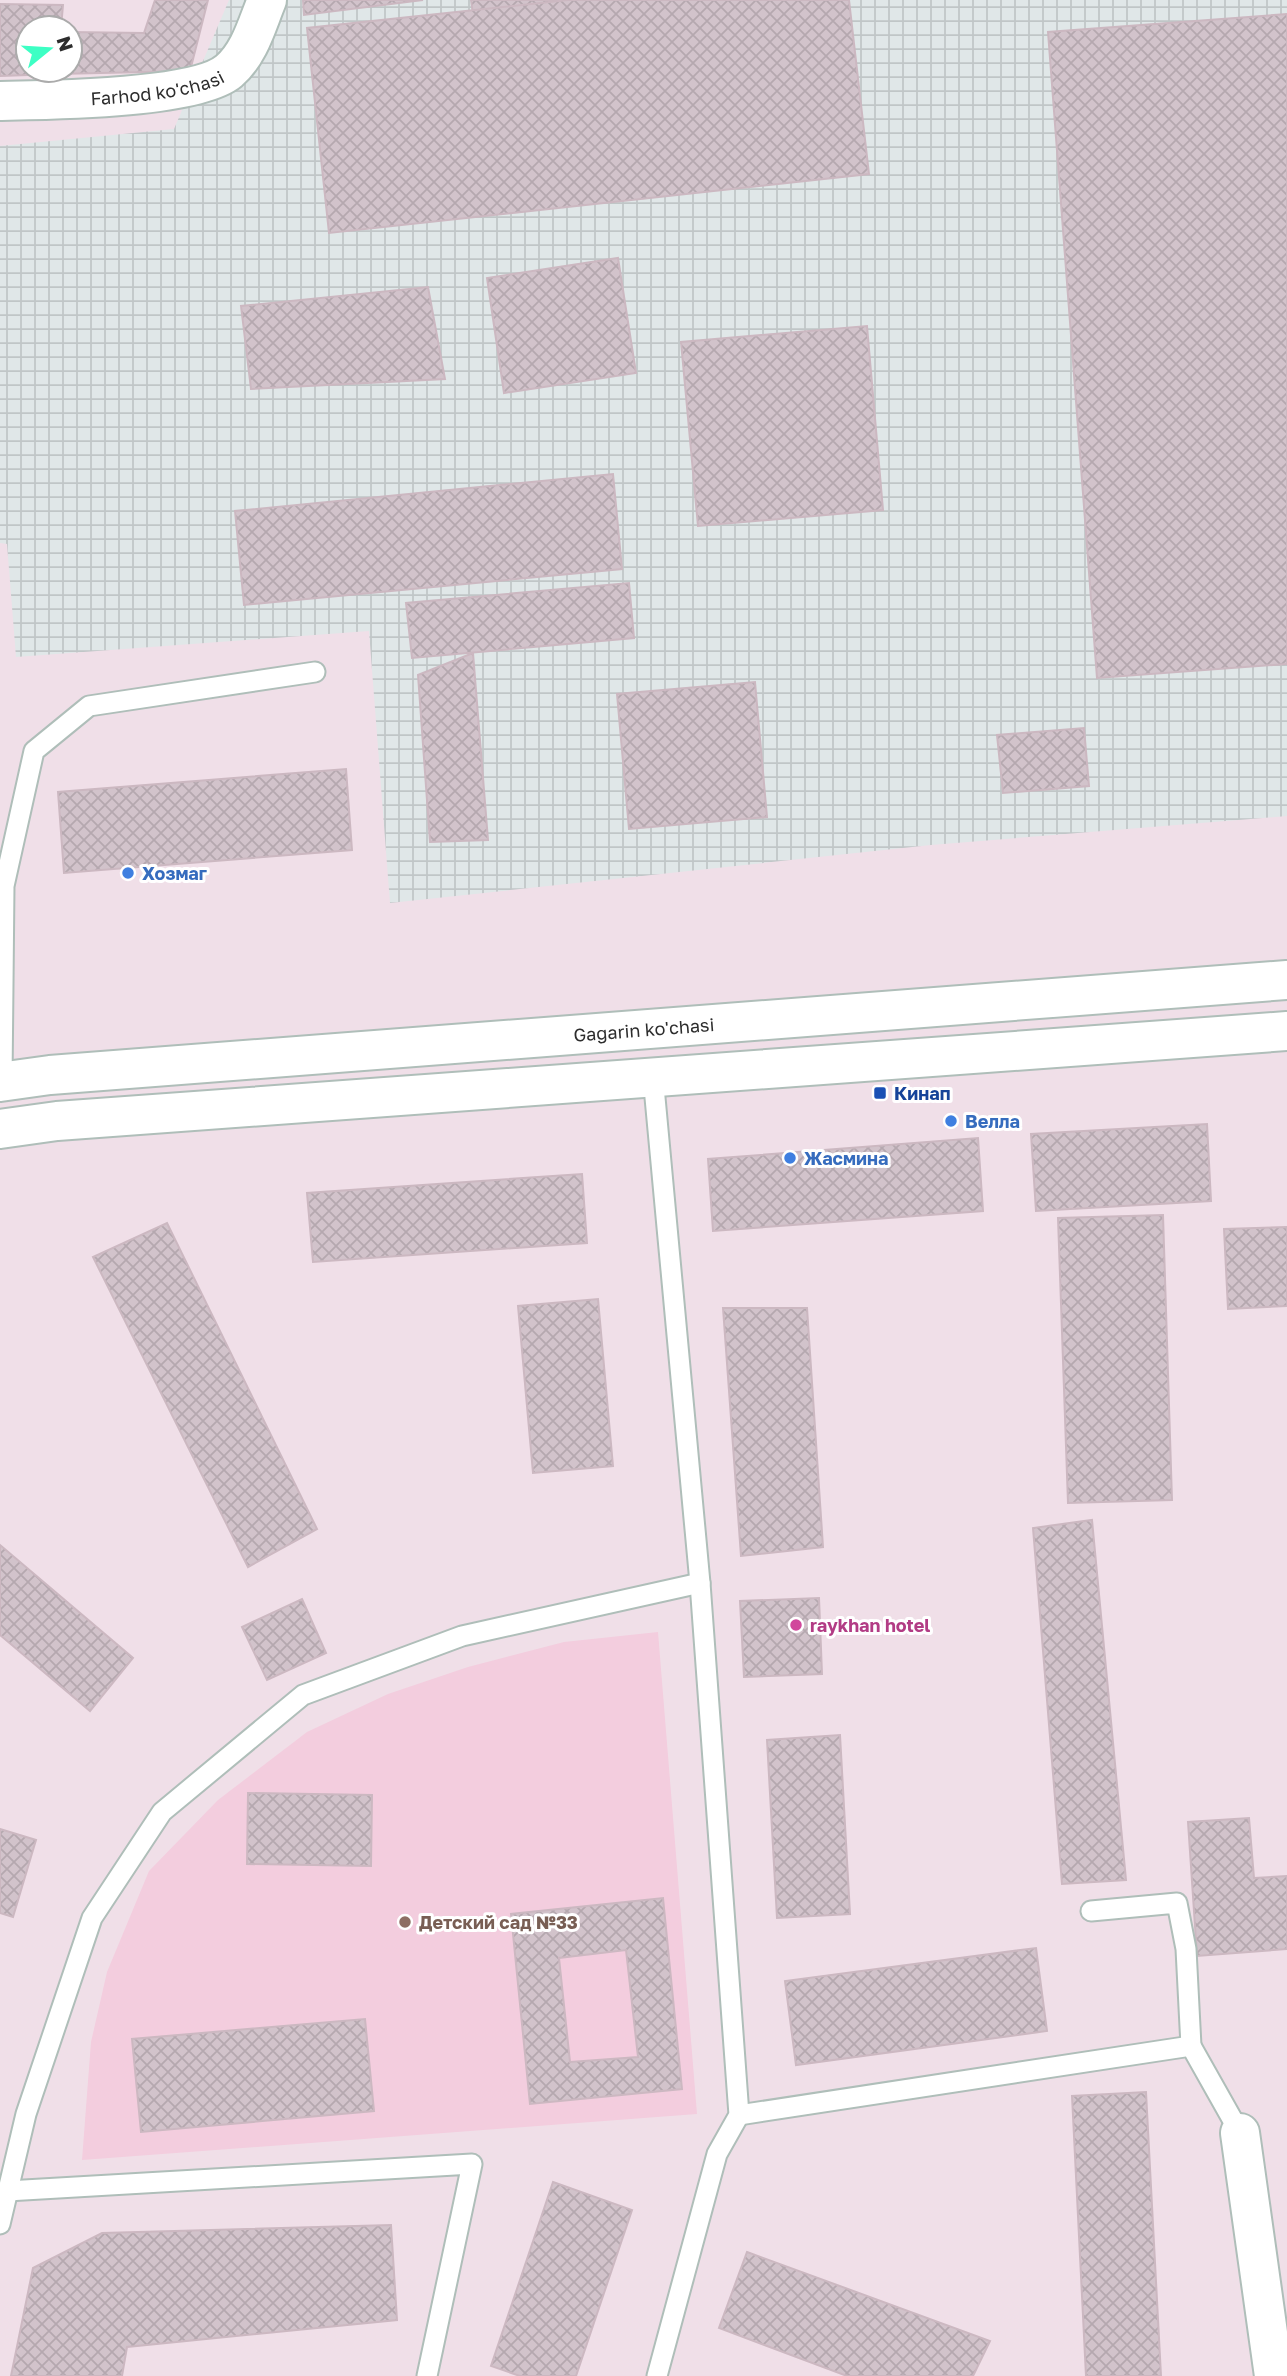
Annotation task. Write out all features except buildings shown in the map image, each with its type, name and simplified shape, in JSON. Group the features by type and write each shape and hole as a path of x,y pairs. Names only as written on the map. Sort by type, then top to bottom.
{"main road":[{"name":"Farhod ko'chasi","path":"0,101 129,96 204,83 227,73 244,56 267,0"},
{"name":"Gagarin ko'chasi","path":"1,1082 50,1075 1287,980"},
{"path":"0,1129 57,1121 1287,1031"},
{"path":"1240,2133 1274,2376"}],"lane":[{"path":"1,1082 4,886 34,751 89,706 314,673"},
{"path":"653,1076 699,1583 739,2115 717,2154 657,2376"},
{"path":"0,2224 26,2114 92,1918 162,1812 303,1695 462,1636 699,1583"},
{"path":"1091,1911 1177,1903 1186,1949 1191,2046 1240,2133"},
{"path":"739,2115 1191,2046"},
{"path":"7,2191 472,2164 427,2376"}],"shaded area":[{"path":"229,0 1287,0 1287,816 931,845 390,903 369,631 16,657 7,544 0,543 0,146 174,129"},
{"name":"Детский сад №33","path":"658,1632 697,2114 82,2160 91,2042 107,1972 149,1871 218,1800 307,1732 388,1694 468,1667 564,1642"}],"place":[{"name":"Хозмаг","path":"128,873"},
{"name":"Кинап","path":"880,1093"},
{"name":"Велла","path":"951,1121"},
{"name":"Жасмина","path":"790,1158"},
{"name":"raykhan hotel","path":"796,1625"},
{"name":"Детский сад №33","path":"405,1922"}]}
